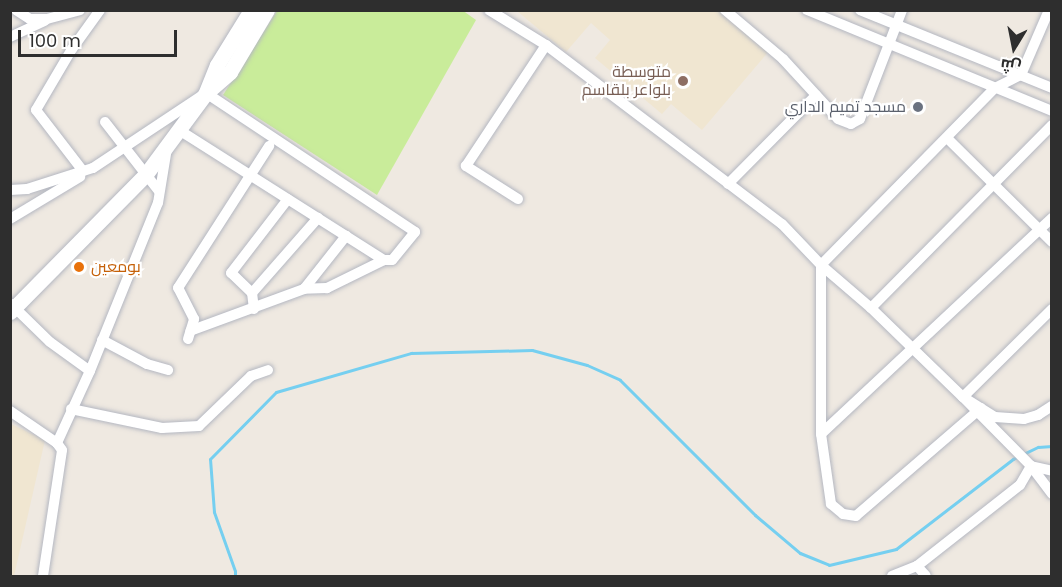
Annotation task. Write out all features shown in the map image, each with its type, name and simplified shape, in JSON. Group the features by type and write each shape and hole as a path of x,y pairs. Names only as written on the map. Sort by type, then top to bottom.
{"main road":[{"path":"206,93 218,65 251,10"},
{"path":"12,308 146,174 206,93 230,72 267,10"}],"street":[{"path":"16,10 30,19 47,19"},
{"path":"10,37 47,19 80,10"},
{"path":"88,170 36,110 72,49 100,10"},
{"path":"489,10 546,45 782,224 821,265 871,308 979,410 1031,466 1052,494"},
{"path":"725,10 783,59 838,119 851,123 860,119 887,43 902,10"},
{"path":"807,10 1052,111"},
{"path":"860,10 1052,88"},
{"path":"979,410 856,516 843,514 831,504 821,434 821,265 995,88 1021,75 1048,10"},
{"path":"518,199 466,166 546,45"},
{"path":"10,219 126,148 206,93 415,232 392,260 384,260 327,288 304,289 189,335 194,319 177,288 269,146"},
{"path":"728,184 816,95"},
{"path":"105,122 159,191"},
{"path":"871,308 1052,125"},
{"path":"179,130 384,260"},
{"path":"946,138 1052,242"},
{"path":"57,443 90,372 158,203 168,147"},
{"path":"10,190 27,189 88,170"},
{"path":"254,309 252,293 231,273 288,199"},
{"path":"252,293 318,218"},
{"path":"821,434 1052,218"},
{"path":"304,289 346,236"},
{"path":"12,308 50,342 90,372"},
{"path":"963,397 1052,309"},
{"path":"102,340 147,364 168,370"},
{"path":"71,409 162,429 190,428 199,426 214,414 251,376 268,369"},
{"path":"979,410 994,417 1024,419 1038,416 1052,406"},
{"path":"10,411 57,443 62,450 43,576"},
{"path":"1031,466 1052,471"},
{"path":"892,576 917,566 1020,485 1031,466"},
{"path":"917,566 926,576"}],"shaded area":[{"name":"متوسطة بلواعر بلقاسم","path":"517,11 721,11 769,51 702,130 671,104 662,114 595,58 610,40 591,23 566,52"},
{"path":"11,424 45,440 14,576 11,576"}],"green space":[{"path":"462,10 476,20 377,195 223,95 277,11"}],"waterway":[{"path":"235,576 214,512 210,459 276,392 411,353 532,350 587,365 620,380 755,515 800,553 829,565 896,549 1013,459 1038,447 1052,446"}],"place":[{"name":"متوسطة بلواعر بلقاسم","path":"683,81"},
{"name":"مسجد تميم الداري","path":"918,107"},
{"name":"بومعين","path":"79,267"}]}
